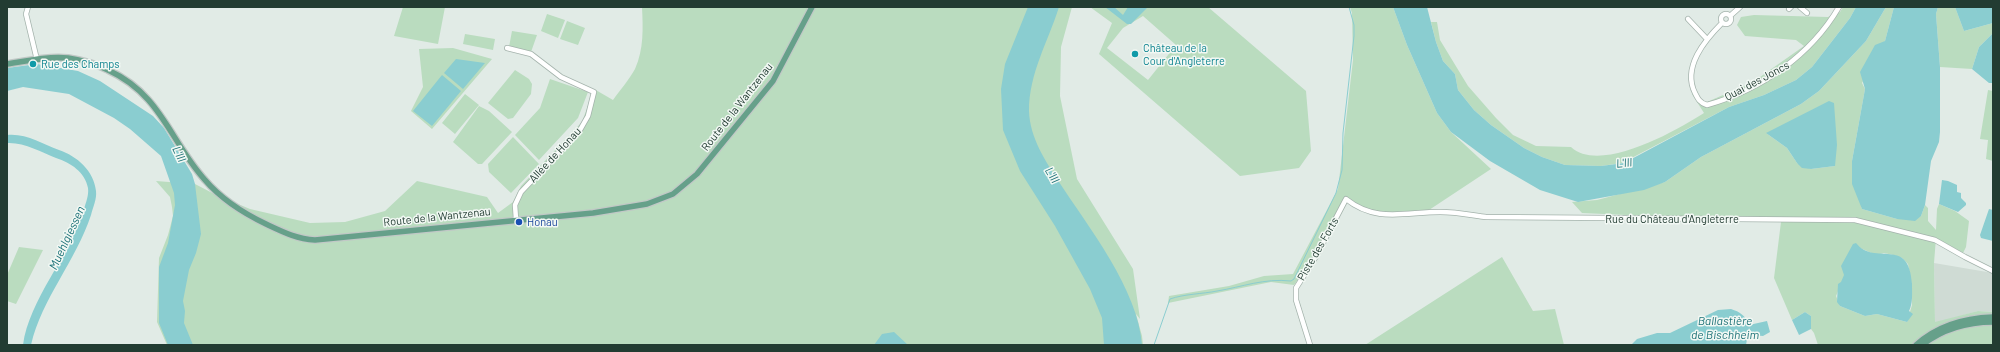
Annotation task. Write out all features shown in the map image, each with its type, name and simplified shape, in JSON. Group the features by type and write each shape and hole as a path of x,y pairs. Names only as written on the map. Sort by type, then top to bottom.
{"main road":[{"name":"Route de la Wantzenau","path":"7,64 67,58 86,62 108,70 132,84 148,98 194,167 217,193 254,218 296,237 315,240 516,219 594,213 647,204 664,199 683,187 697,174 773,81 812,7"},
{"path":"1916,345 1933,332 1946,326 1967,319 1993,318"},
{"path":"1922,345 1950,329 1967,324 1993,322"}],"street":[{"path":"28,7 26,14 37,60"},
{"path":"1688,19 1706,38 1722,23 1723,16 1726,14 1730,16 1740,7"},
{"path":"1800,7 1807,13"},
{"name":"Quai des Joncs","path":"1706,38 1695,61 1690,82 1699,101 1707,105 1747,89 1778,72 1816,41 1839,7"},
{"name":"Allée de Honau","path":"507,48 530,54 561,77 594,92 588,116 580,130 521,192 515,205 516,219"},
{"name":"Rue du Château d'Angleterre","path":"1346,200 1366,212 1390,215 1438,212 1486,217 1855,220 1935,240 1993,271"},
{"name":"Piste des Forts","path":"1310,345 1296,300 1296,288 1315,258 1346,200"}],"shaded area":[{"path":"1934,263 1993,273 1993,312 1978,311 1935,323"}],"green space":[{"path":"403,7 445,7 438,44 394,36"},
{"path":"642,7 1072,7 1061,47 1060,96 1077,179 1133,269 1140,319 1136,314 1143,345 167,345 157,322 159,258 168,235 173,216 170,197 156,181 195,184 249,212 238,204 250,209 310,223 345,222 385,211 417,181 487,197 498,213 513,202 521,186 582,122 594,89 613,100 630,77 635,69 640,54 643,31"},
{"path":"1090,7 1208,7 1306,91 1311,151 1299,168 1240,176 1099,54 1112,23","holes":["1143,16 1176,45 1148,80 1107,48 1123,28"]},
{"path":"1350,7 1393,7 1407,45 1437,113 1451,132 1491,169 1429,210 1387,213 1362,208 1347,199 1330,236 1294,285 1271,282 1168,303 1169,296 1229,286 1264,276 1293,274 1338,189 1353,60 1352,13"},
{"path":"1843,7 1856,7 1850,18 1812,67 1796,80 1764,95 1729,107 1622,163 1601,166 1565,165 1542,157 1524,148 1491,125 1474,110 1458,90 1455,74 1443,61 1431,22 1437,22 1440,40 1468,86 1513,135 1536,146 1571,147 1584,154 1600,156 1618,153 1638,147 1675,130 1704,113 1692,94 1697,91 1701,100 1707,102 1753,82 1804,46 1796,40 1745,36 1737,25 1741,17 1754,15 1828,17 1840,12"},
{"path":"1886,7 1894,7 1885,41 1862,83 1865,89 1852,161 1862,209 1897,219 1921,216 1925,205 1928,208 1928,221 1936,230 1937,209 1939,204 1955,211 1969,221 1966,247 1963,253 1936,238 1934,263 1935,322 1978,311 1993,312 1993,345 1818,345 1811,329 1811,316 1805,312 1792,320 1774,278 1781,222 1582,213 1572,202 1597,200 1665,182 1701,157 1801,104 1819,91 1866,41","holes":["1766,133 1835,166 1811,169 1797,163 1787,148","1860,248 1876,255 1884,253 1893,255 1902,258 1908,264 1911,281 1912,305 1907,322 1877,314 1865,316 1840,306 1836,296 1845,275"]},
{"path":"1938,7 1955,7 1964,31 1993,23 1993,33 1979,47 1972,69 1940,67 1936,14"},
{"path":"547,14 565,20 558,38 541,31"},
{"path":"567,21 585,28 578,45 560,39"},
{"path":"512,31 537,35 531,52 509,47"},
{"path":"465,34 495,39 493,50 463,44"},
{"path":"453,48 492,59 432,129 411,111 423,87 419,49"},
{"path":"515,70 529,79 532,84 531,94 513,118 508,119 488,103"},
{"path":"550,79 588,92 578,118 539,160 515,135 540,108"},
{"path":"1988,90 1993,91 1993,161 1986,159 1988,140 1980,139"},
{"path":"465,94 479,105 455,134 442,123"},
{"path":"479,106 489,111 512,132 482,164 478,164 453,142"},
{"path":"513,137 539,164 511,193 489,172 488,164"},
{"path":"19,247 43,250 16,304 7,301 7,275"},
{"path":"1502,257 1533,311 1555,309 1564,345 1365,345"}],"water":[{"name":"L'Ill","path":"1028,7 1059,7 1032,84 1029,111 1035,140 1059,182 1097,239 1122,281 1132,302 1139,324 1142,345 1104,345 1102,318 1090,289 1055,226 1020,171 1003,130 1001,89 1005,64"},
{"path":"1105,7 1114,7 1123,15 1128,7 1148,7 1131,24 1127,24"},
{"name":"L'Ill","path":"1393,7 1427,7 1436,42 1443,61 1455,74 1458,90 1474,110 1491,125 1524,148 1542,157 1565,165 1601,166 1624,163 1729,107 1764,95 1796,80 1812,67 1850,18 1856,7 1886,7 1866,41 1819,91 1801,104 1701,157 1665,182 1644,190 1578,202 1540,190 1490,161 1451,132 1437,113 1407,45"},
{"path":"1894,7 1938,7 1936,14 1940,67 1939,142 1931,161 1925,205 1921,216 1915,221 1897,219 1862,209 1852,184 1852,161 1865,89 1860,72 1875,45 1885,41"},
{"path":"1955,7 1993,7 1993,23 1964,31"},
{"path":"1993,33 1993,83 1989,83 1972,69 1979,47"},
{"path":"456,59 485,63 463,89 444,73"},
{"name":"L'Ill","path":"37,64 78,71 100,81 153,116 164,128 192,174 195,184 201,234 196,253 189,270 183,301 185,311 184,323 193,345 168,345 159,323 159,267 168,243 175,205 174,193 161,156 130,129 114,118 69,94 23,87 7,91 7,68"},
{"path":"442,75 461,91 432,126 413,111"},
{"path":"1829,101 1834,103 1837,145 1835,166 1811,169 1802,168 1787,148 1766,133"},
{"path":"7,135 27,137 72,156 84,165 92,177 96,191 95,203 85,232 43,311 31,345 23,345 33,311 78,226 87,198 88,188 84,177 72,165 32,148 20,144 7,143"},
{"path":"1942,180 1957,185 1957,192 1961,193 1961,198 1966,203 1966,205 1958,212 1939,204"},
{"path":"1989,209 1993,210 1993,241 1981,238 1980,235"},
{"path":"1856,243 1864,250 1872,253 1890,254 1905,260 1910,269 1912,302 1909,311 1913,314 1907,322 1877,314 1865,316 1840,306 1837,302 1838,284 1841,282 1844,275 1841,266 1853,244"},
{"name":"Ballastière de Bischheim","path":"1731,309 1742,314 1749,325 1767,321 1770,332 1763,336 1753,335 1749,328 1746,345 1631,345 1637,339 1657,333 1670,333 1718,310"},
{"path":"1805,312 1811,316 1811,329 1799,335 1792,320"},
{"path":"894,332 908,345 874,345 882,334"}],"waterway":[{"path":"1154,345 1170,299 1262,282 1281,280 1291,281 1294,279 1336,193 1342,170 1343,133 1354,36 1354,25 1349,7"}],"place":[{"name":"Château de la Cour d'Angleterre","path":"1135,54"},
{"name":"Rue des Champs","path":"33,64"},
{"name":"Honau","path":"519,222"}],"water label":[{"name":"Muehlgiessen","path":"67,238"}]}
